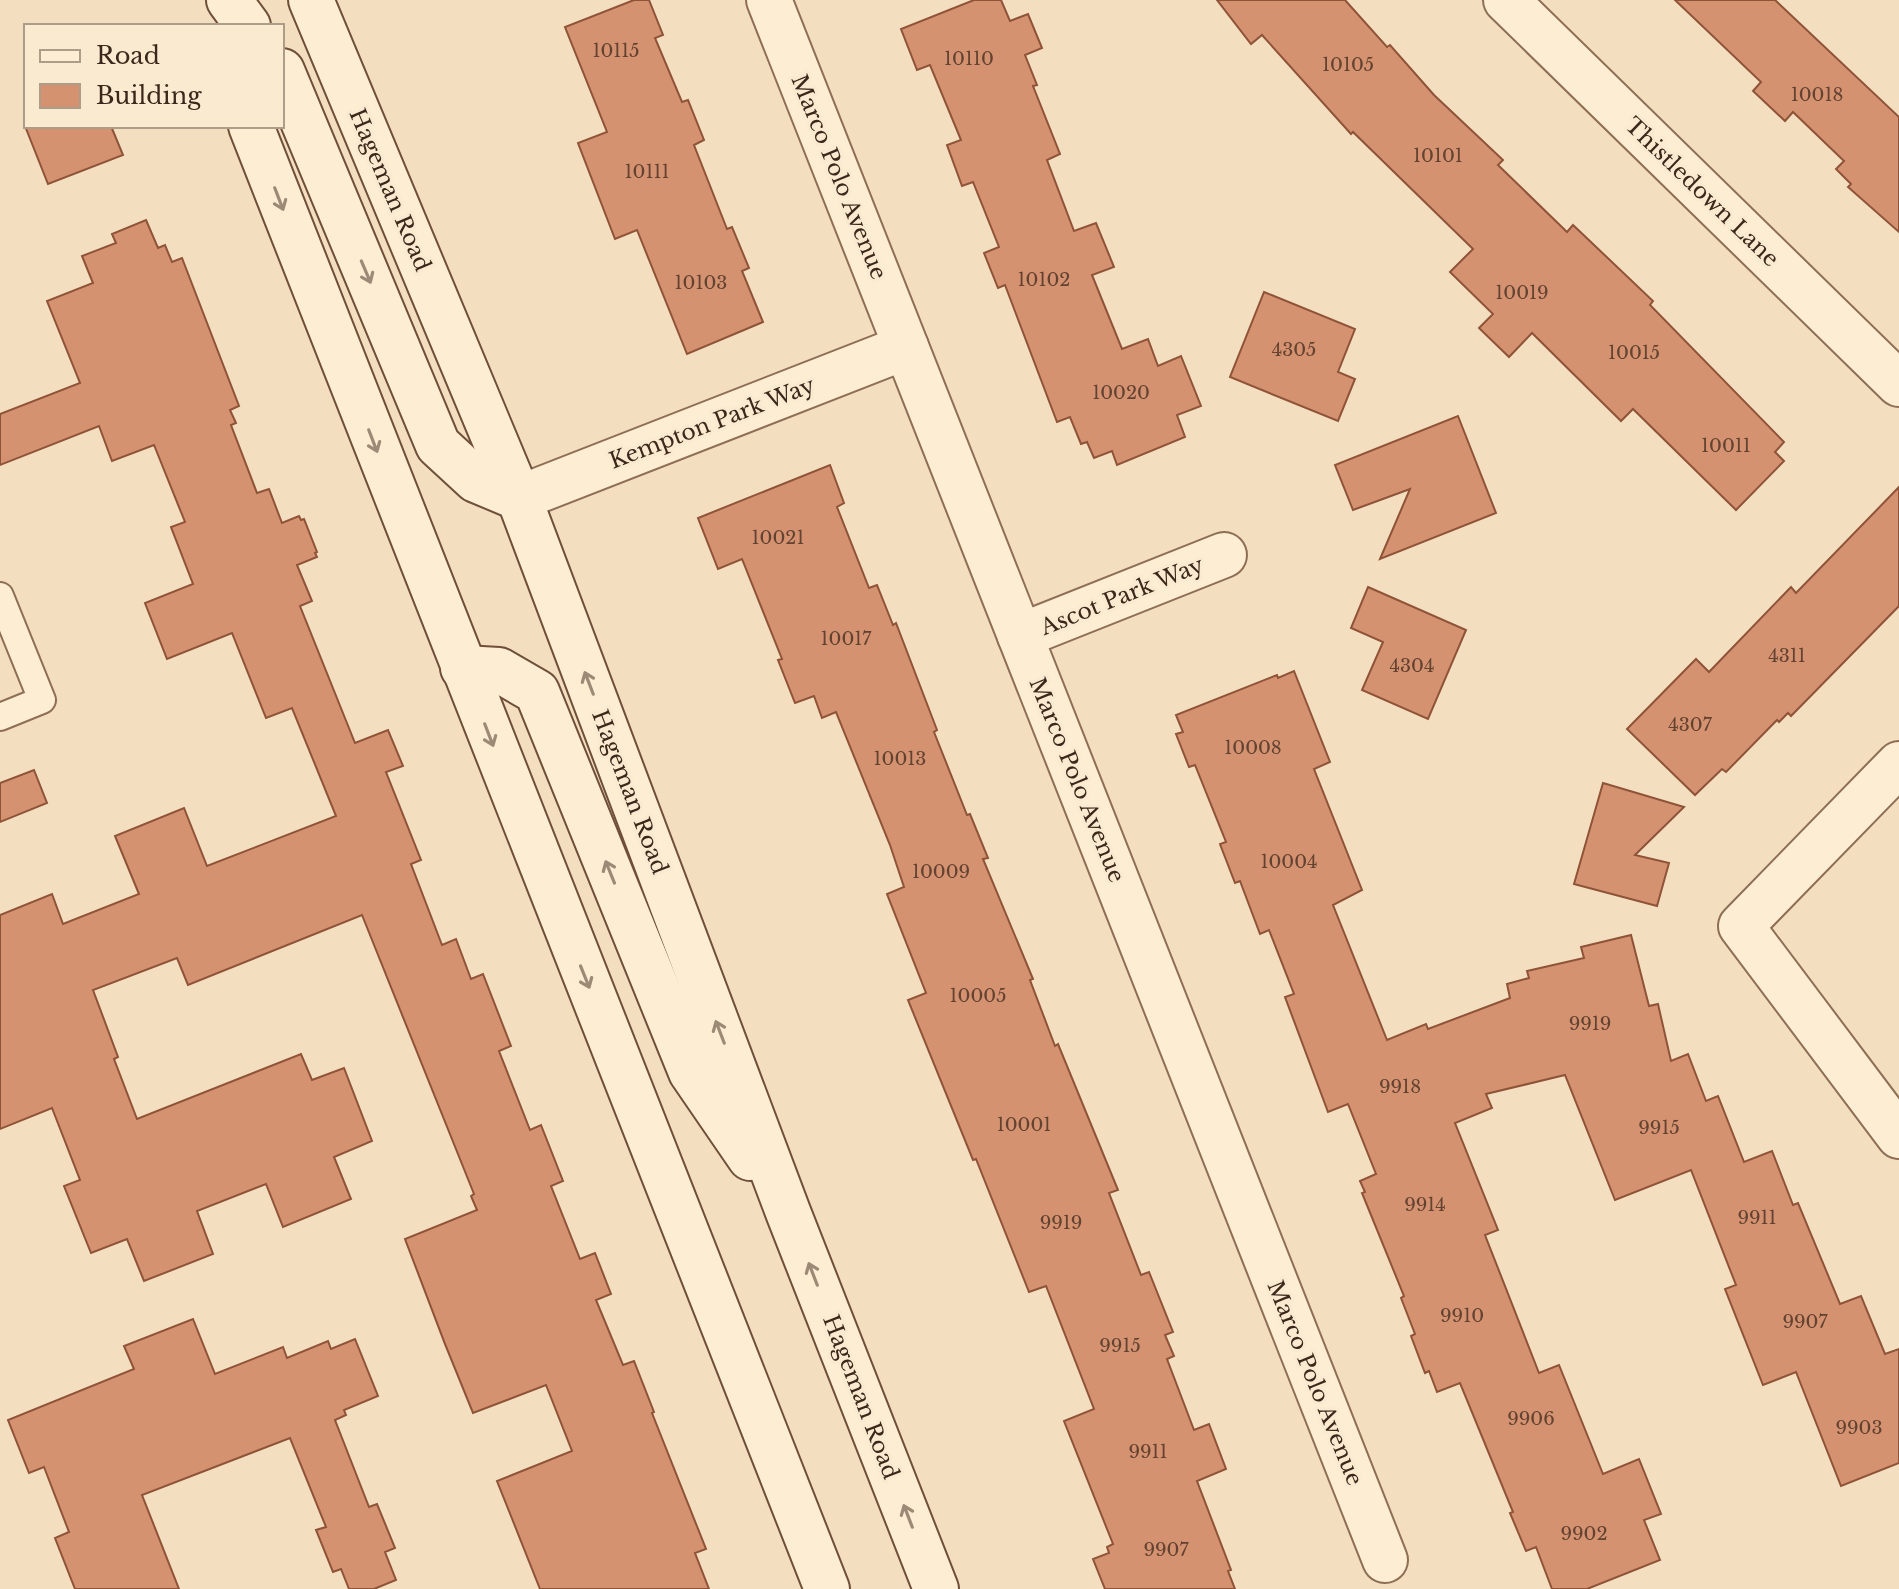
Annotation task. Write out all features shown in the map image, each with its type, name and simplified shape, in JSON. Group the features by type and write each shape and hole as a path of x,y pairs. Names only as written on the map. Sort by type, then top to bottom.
{"main road":[{"path":"202,0 211,24"},
{"path":"229,0 247,24"},
{"name":"Hageman Road","path":"311,0 519,498 788,1212 936,1589"},
{"name":"Marco Polo Avenue","path":"769,0 1385,1560"},
{"name":"Thistledown Lane","path":"1506,0 1899,384"},
{"path":"284,76 438,445 476,480 519,498"},
{"path":"252,128 827,1589"},
{"name":"Kempton Park Way","path":"519,498 906,347"},
{"name":"Ascot Park Way","path":"1020,636 1224,555"},
{"path":"463,668 499,670 537,692 691,1072 788,1212"},
{"path":"1899,764 1741,926 1899,1136"}],"lane":[{"path":"0,596 42,700 0,717"}],"building":[{"path":"634,0 649,0 663,35 655,38 682,102 688,100 704,140 694,145 727,229 732,227 749,268 742,271 763,322 687,354 637,230 615,239 578,143 607,132 565,27"},
{"path":"974,0 1001,0 1010,21 1028,14 1042,48 1025,55 1037,85 1033,86 1060,154 1047,160 1074,231 1096,223 1114,267 1092,275 1122,349 1148,339 1158,366 1181,356 1201,406 1177,415 1185,437 1117,465 1112,451 1094,458 1087,442 1081,444 1070,417 1057,422 1005,285 998,288 984,253 999,247 973,182 962,186 947,145 961,140 930,65 917,70 901,29"},
{"path":"1217,0 1345,0 1434,95 1503,160 1498,165 1567,232 1573,225 1653,301 1650,305 1784,442 1775,452 1784,461 1736,510 1633,409 1621,421 1532,333 1509,357 1479,328 1493,314 1450,272 1473,249 1353,132 1351,134 1262,35 1251,44"},
{"path":"1675,0 1775,0 1899,117 1899,232 1848,187 1851,184 1836,169 1844,161 1793,112 1785,121 1753,91 1761,82"},
{"path":"26,128 112,128 123,155 48,184"},
{"path":"146,220 158,248 165,245 172,262 182,258 239,406 230,410 236,423 231,425 257,493 269,489 282,523 299,516 301,520 304,519 317,557 297,565 312,601 300,606 355,743 388,730 403,766 386,772 421,860 411,864 442,945 456,939 471,979 483,974 511,1046 499,1051 530,1130 541,1125 563,1181 551,1186 580,1259 595,1253 611,1294 596,1300 623,1365 634,1361 654,1412 706,1549 695,1553 709,1589 540,1589 497,1481 572,1451 546,1385 473,1413 445,1344 405,1239 477,1210 471,1196 474,1194 362,915 188,985 177,958 93,990 137,1119 301,1054 312,1080 344,1068 372,1141 334,1157 351,1199 283,1227 266,1184 197,1211 213,1254 144,1281 127,1239 91,1253 64,1186 80,1180 52,1108 0,1129 0,915 52,894 63,924 139,894 115,836 184,808 207,866 336,816 292,708 266,718 232,633 167,659 145,603 193,584 171,527 185,522 154,445 112,461 99,426 0,465 0,414 80,383 47,301 93,283 82,256 116,243 112,234"},
{"path":"1264,292 1355,329 1338,372 1355,379 1338,421 1230,377"},
{"path":"1458,416 1496,513 1380,559 1410,489 1353,510 1335,465"},
{"path":"830,465 844,503 837,507 869,588 877,585 893,625 896,623 937,730 934,732 988,858 983,859 1033,979 1030,980 1055,1046 1058,1044 1118,1190 1109,1193 1141,1275 1149,1272 1173,1332 1165,1335 1174,1356 1167,1359 1194,1430 1209,1424 1226,1469 1197,1481 1231,1570 1228,1571 1235,1589 1105,1589 1093,1559 1109,1553 1107,1547 1113,1544 1064,1421 1094,1409 1046,1286 1029,1292 908,1000 926,993 887,894 904,887 890,845 836,712 822,718 814,696 795,703 778,660 782,659 742,559 718,569 698,518"},
{"path":"1899,487 1899,606 1791,716 1788,713 1779,722 1777,720 1726,772 1722,769 1695,795 1627,729 1696,659 1709,672 1791,587 1796,593"},
{"path":"1368,587 1466,630 1428,719 1362,690 1383,642 1351,628"},
{"path":"1294,671 1330,762 1314,769 1362,890 1333,905 1387,1040 1426,1024 1428,1029 1510,998 1507,984 1529,978 1527,971 1584,958 1581,947 1631,935 1649,1006 1658,1004 1671,1061 1688,1054 1706,1101 1718,1096 1744,1162 1772,1151 1793,1205 1798,1203 1840,1304 1861,1296 1885,1354 1899,1349 1899,1463 1841,1486 1796,1372 1763,1385 1725,1289 1736,1285 1691,1170 1615,1200 1565,1075 1486,1094 1492,1108 1455,1123 1498,1230 1485,1235 1539,1373 1559,1365 1603,1474 1639,1459 1661,1514 1644,1520 1660,1560 1587,1589 1552,1589 1536,1547 1526,1551 1460,1383 1437,1392 1429,1371 1425,1373 1411,1336 1415,1334 1401,1298 1404,1296 1362,1193 1365,1192 1360,1181 1376,1174 1348,1104 1328,1112 1285,997 1294,994 1269,930 1260,934 1240,881 1235,883 1220,844 1226,842 1195,765 1189,767 1176,734 1183,732 1176,715"},
{"path":"34,770 47,803 0,822 0,783"},
{"path":"1603,783 1684,807 1635,855 1669,863 1657,906 1574,884"},
{"path":"193,1319 215,1374 283,1347 287,1358 328,1341 331,1349 355,1339 378,1396 344,1410 346,1415 335,1420 369,1507 377,1504 395,1548 385,1552 396,1580 374,1589 349,1589 341,1569 333,1572 316,1530 326,1527 290,1438 142,1495 179,1589 75,1589 55,1538 69,1532 44,1467 29,1473 8,1420 134,1369 124,1346"}]}
